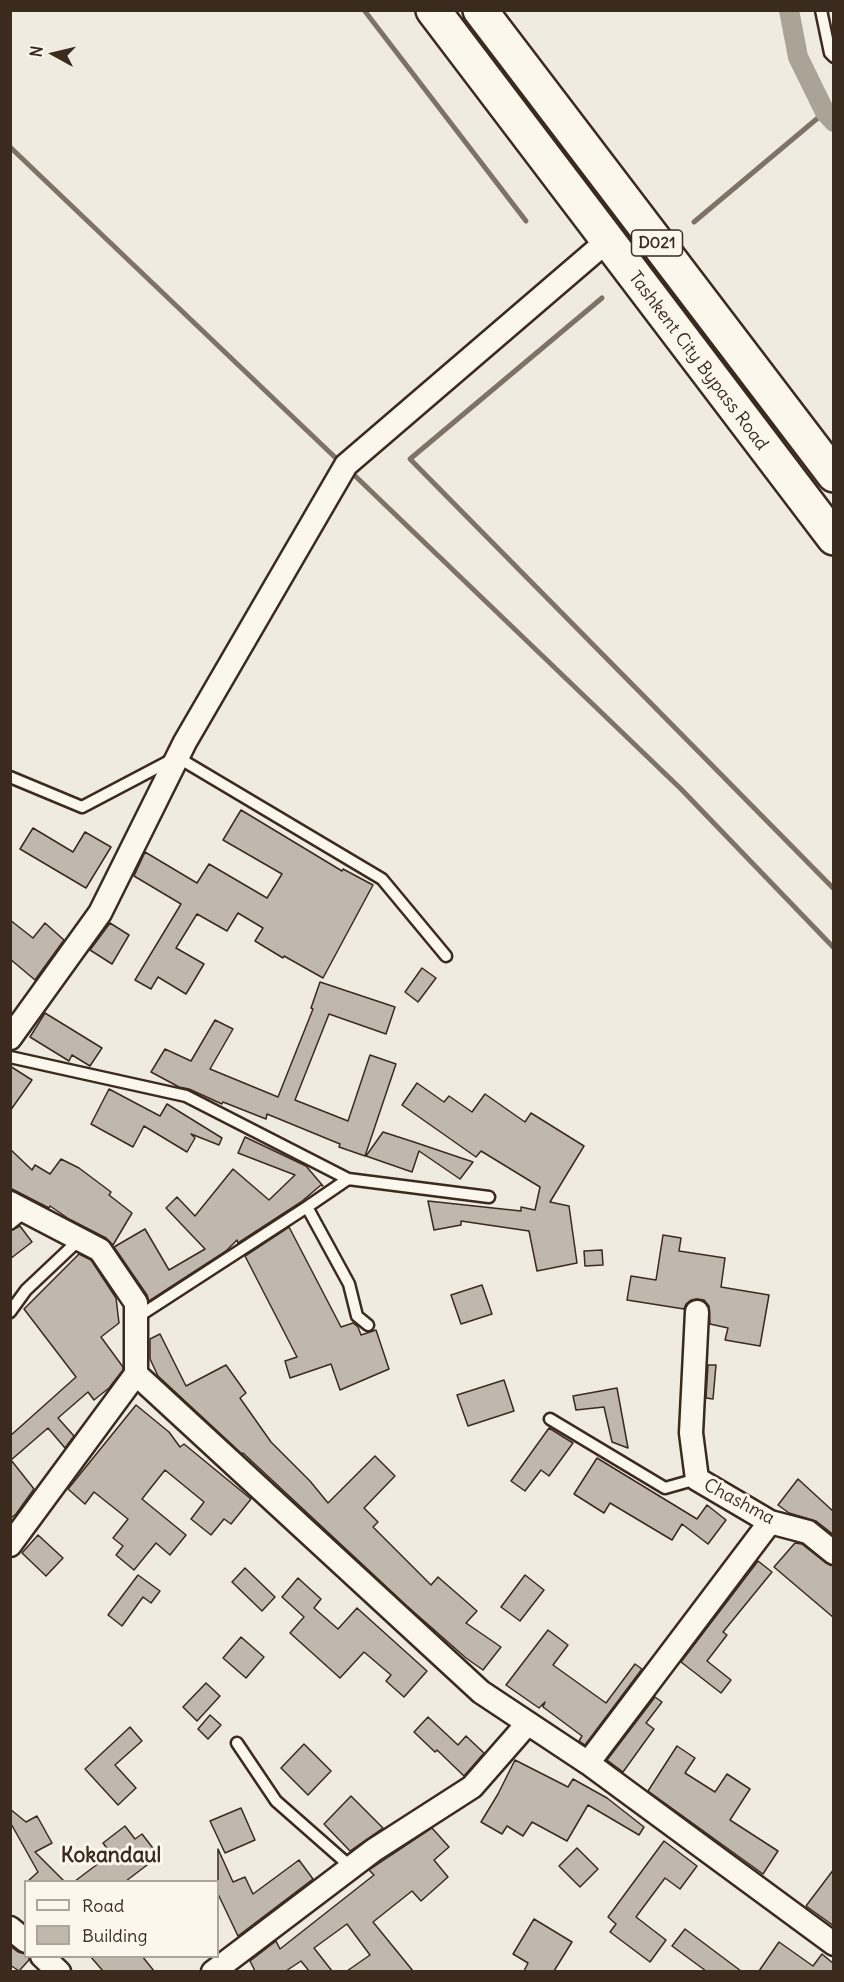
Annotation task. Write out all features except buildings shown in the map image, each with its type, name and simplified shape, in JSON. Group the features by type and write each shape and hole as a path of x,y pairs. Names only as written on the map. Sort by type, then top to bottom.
{"highway":[{"name":"Tashkent City Bypass Road","path":"433,10 834,538"},
{"name":"D021","path":"480,10 834,475"}],"street":[{"path":"10,1038 100,913 177,757 344,469 607,240"},
{"path":"10,1545 136,1374 136,1303 100,1250 80,1239 16,1213"},
{"name":"Chashma","path":"698,1312 691,1433 697,1479 770,1522 808,1532 834,1553"},
{"path":"136,1374 481,1692 588,1763 834,1944"},
{"path":"588,1763 770,1522"},
{"path":"213,1971 374,1850 472,1787 528,1723"},
{"path":"10,1928 24,1939"},
{"path":"44,1958 59,1971"}],"lane":[{"path":"821,10 830,53 834,57"},
{"path":"10,777 82,807 177,757 382,879 446,956"},
{"path":"10,1057 186,1096 348,1179 489,1197"},
{"path":"136,1318 348,1179"},
{"path":"308,1207 348,1284 357,1316 368,1325"},
{"path":"10,1312 26,1290 80,1239"},
{"path":"549,1419 665,1488 697,1479"},
{"path":"237,1743 276,1801 351,1867"}],"waterway":[{"path":"364,10 526,221"},
{"path":"789,10 798,57 825,112 834,122"},
{"path":"694,222 825,112"},
{"path":"10,147 341,463"},
{"path":"602,298 410,459 834,889"},
{"path":"350,471 681,789 834,948"}],"district":[{"name":"Kokandaul","path":"111,1856"}]}
